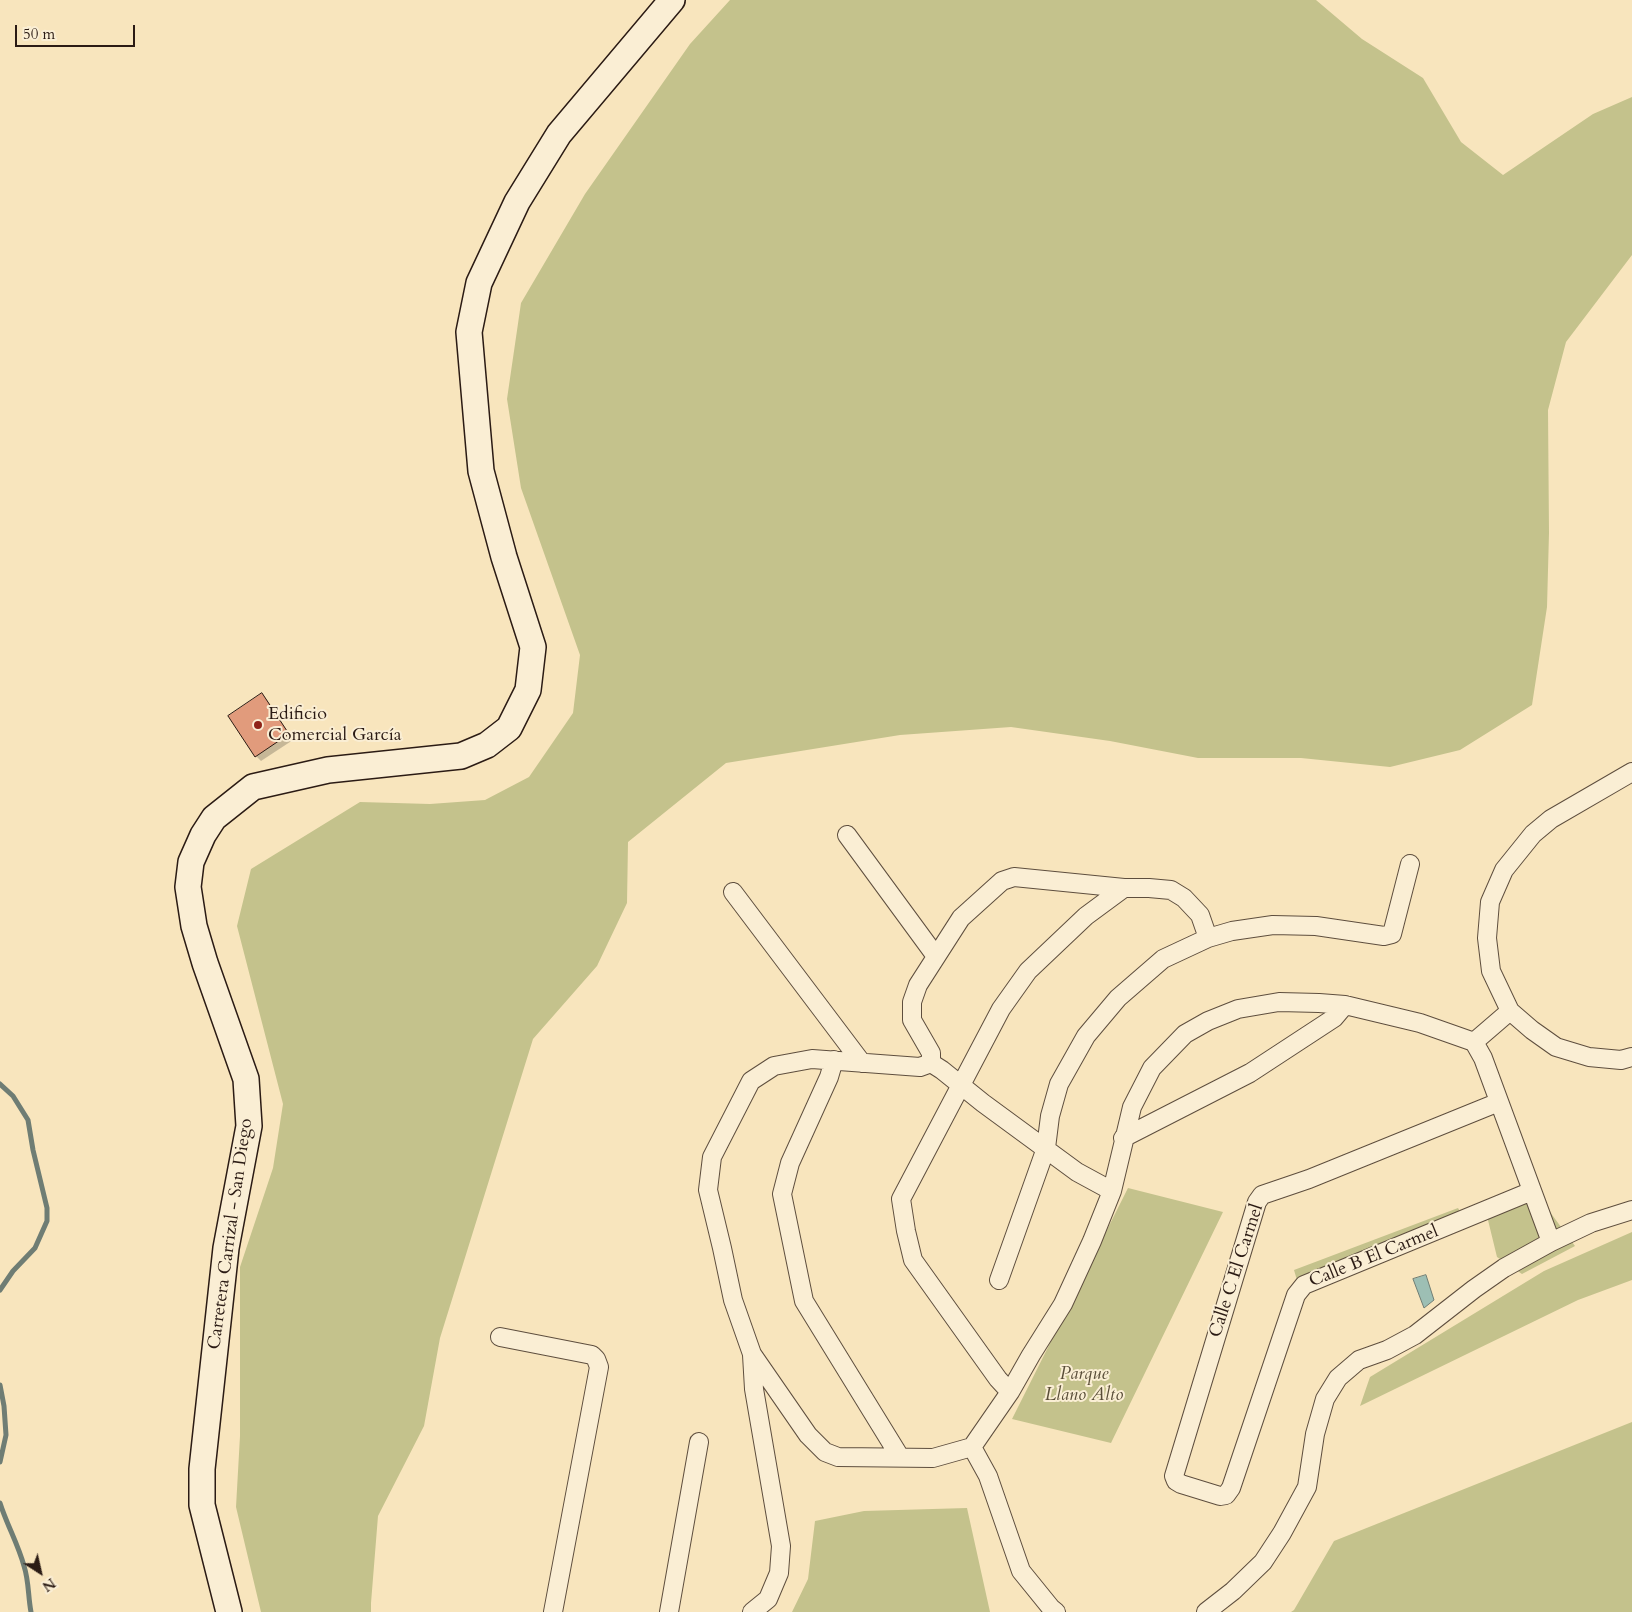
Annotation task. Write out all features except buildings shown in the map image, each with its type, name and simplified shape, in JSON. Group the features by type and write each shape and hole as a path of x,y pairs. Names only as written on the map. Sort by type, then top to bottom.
{"street":[{"name":"Carretera Carrizal - San Diego","path":"229,1612 202,1504 202,1468 226,1248 249,1126 248,1096 246,1079 194,926 188,887 191,862 203,835 214,818 253,787 328,770 461,756 487,745 509,728 528,690 533,647 504,557 481,471 469,332 479,283 517,202 559,134 672,0"},
{"path":"1632,772 1551,819 1533,834 1504,870 1490,902 1486,938 1491,971 1510,1011 1532,1030 1556,1047 1589,1057 1621,1060 1632,1057"},
{"path":"847,835 935,956"},
{"path":"999,1280 1046,1148 1050,1116 1059,1084 1086,1036 1118,998 1163,959 1208,938 1232,930 1274,925 1316,926 1384,936 1392,934 1410,864"},
{"path":"931,1063 931,1053 912,1020 912,1002 918,985 961,918 1002,881 1014,877 1124,888 1170,890 1184,898 1200,916 1208,938"},
{"path":"1010,1392 998,1379 913,1260 901,1200 960,1084 1001,1009 1028,971 1086,916 1124,888"},
{"path":"732,892 862,1063"},
{"path":"752,1354 808,1435 825,1452 838,1456 933,1458 972,1447 1010,1392 1063,1304 1092,1241 1112,1190 1132,1107 1152,1068 1184,1034 1208,1021 1238,1009 1279,1002 1345,1005 1420,1024 1474,1042 1483,1058 1552,1242"},
{"path":"1123,1138 1250,1073 1334,1018 1345,1005"},
{"path":"1474,1042 1510,1011"},
{"path":"752,1612 768,1599 779,1573 781,1546 757,1408 752,1354 733,1300 708,1190 712,1157 751,1081 774,1066 812,1059 920,1067 931,1063"},
{"path":"834,1060 829,1077 790,1163 782,1194 804,1301 900,1457"},
{"path":"931,1063 1078,1172 1112,1190"},
{"name":"Calle C El Carmel","path":"1231,1488 1226,1495 1220,1496 1181,1484 1176,1481 1174,1476 1257,1202 1262,1195 1309,1179 1499,1102"},
{"name":"Calle B El Carmel","path":"1231,1488 1296,1295 1304,1285 1532,1191"},
{"path":"1206,1612 1233,1591 1263,1562 1282,1533 1307,1487 1315,1434 1326,1398 1338,1378 1359,1360 1387,1350 1415,1335 1504,1268 1591,1223 1632,1210"},
{"path":"500,1337 592,1355 599,1367 553,1612"},
{"path":"669,1612 699,1442"},
{"path":"972,1447 988,1476 1021,1571 1056,1612"}],"green space":[{"path":"730,0 1316,0 1362,39 1423,78 1461,142 1503,175 1593,114 1632,97 1632,255 1566,342 1548,410 1549,533 1547,607 1532,705 1460,750 1390,767 1301,758 1198,758 1110,741 1011,727 900,735 726,763 628,842 627,903 597,966 533,1039 440,1338 424,1426 378,1516 371,1612 261,1612 236,1507 240,1436 240,1267 273,1168 283,1104 237,926 251,869 360,802 430,804 485,800 529,777 573,713 580,655 521,488 507,399 521,303 585,194 690,44"},
{"name":"Parque Llano Alto","path":"1128,1188 1223,1212 1111,1443 1012,1419"},
{"path":"1536,1193 1575,1246 1522,1274 1497,1257 1487,1216"},
{"path":"1458,1208 1469,1227 1301,1294 1294,1270"},
{"path":"1632,1232 1632,1280 1578,1300 1360,1406 1370,1377 1544,1271"},
{"path":"1632,1422 1632,1612 1291,1612 1294,1610 1334,1541"},
{"path":"967,1508 990,1612 792,1612 808,1579 815,1521 864,1511"}],"water":[{"path":"1426,1275 1434,1300 1424,1308 1413,1279"}],"waterway":[{"path":"0,1084 13,1096 28,1120 47,1208 47,1221 35,1248 13,1271 0,1290"},
{"path":"0,1385 6,1435 0,1462"},
{"path":"0,1503 26,1572 31,1612"}],"place":[{"name":"Edificio Comercial García","path":"258,725"}]}
